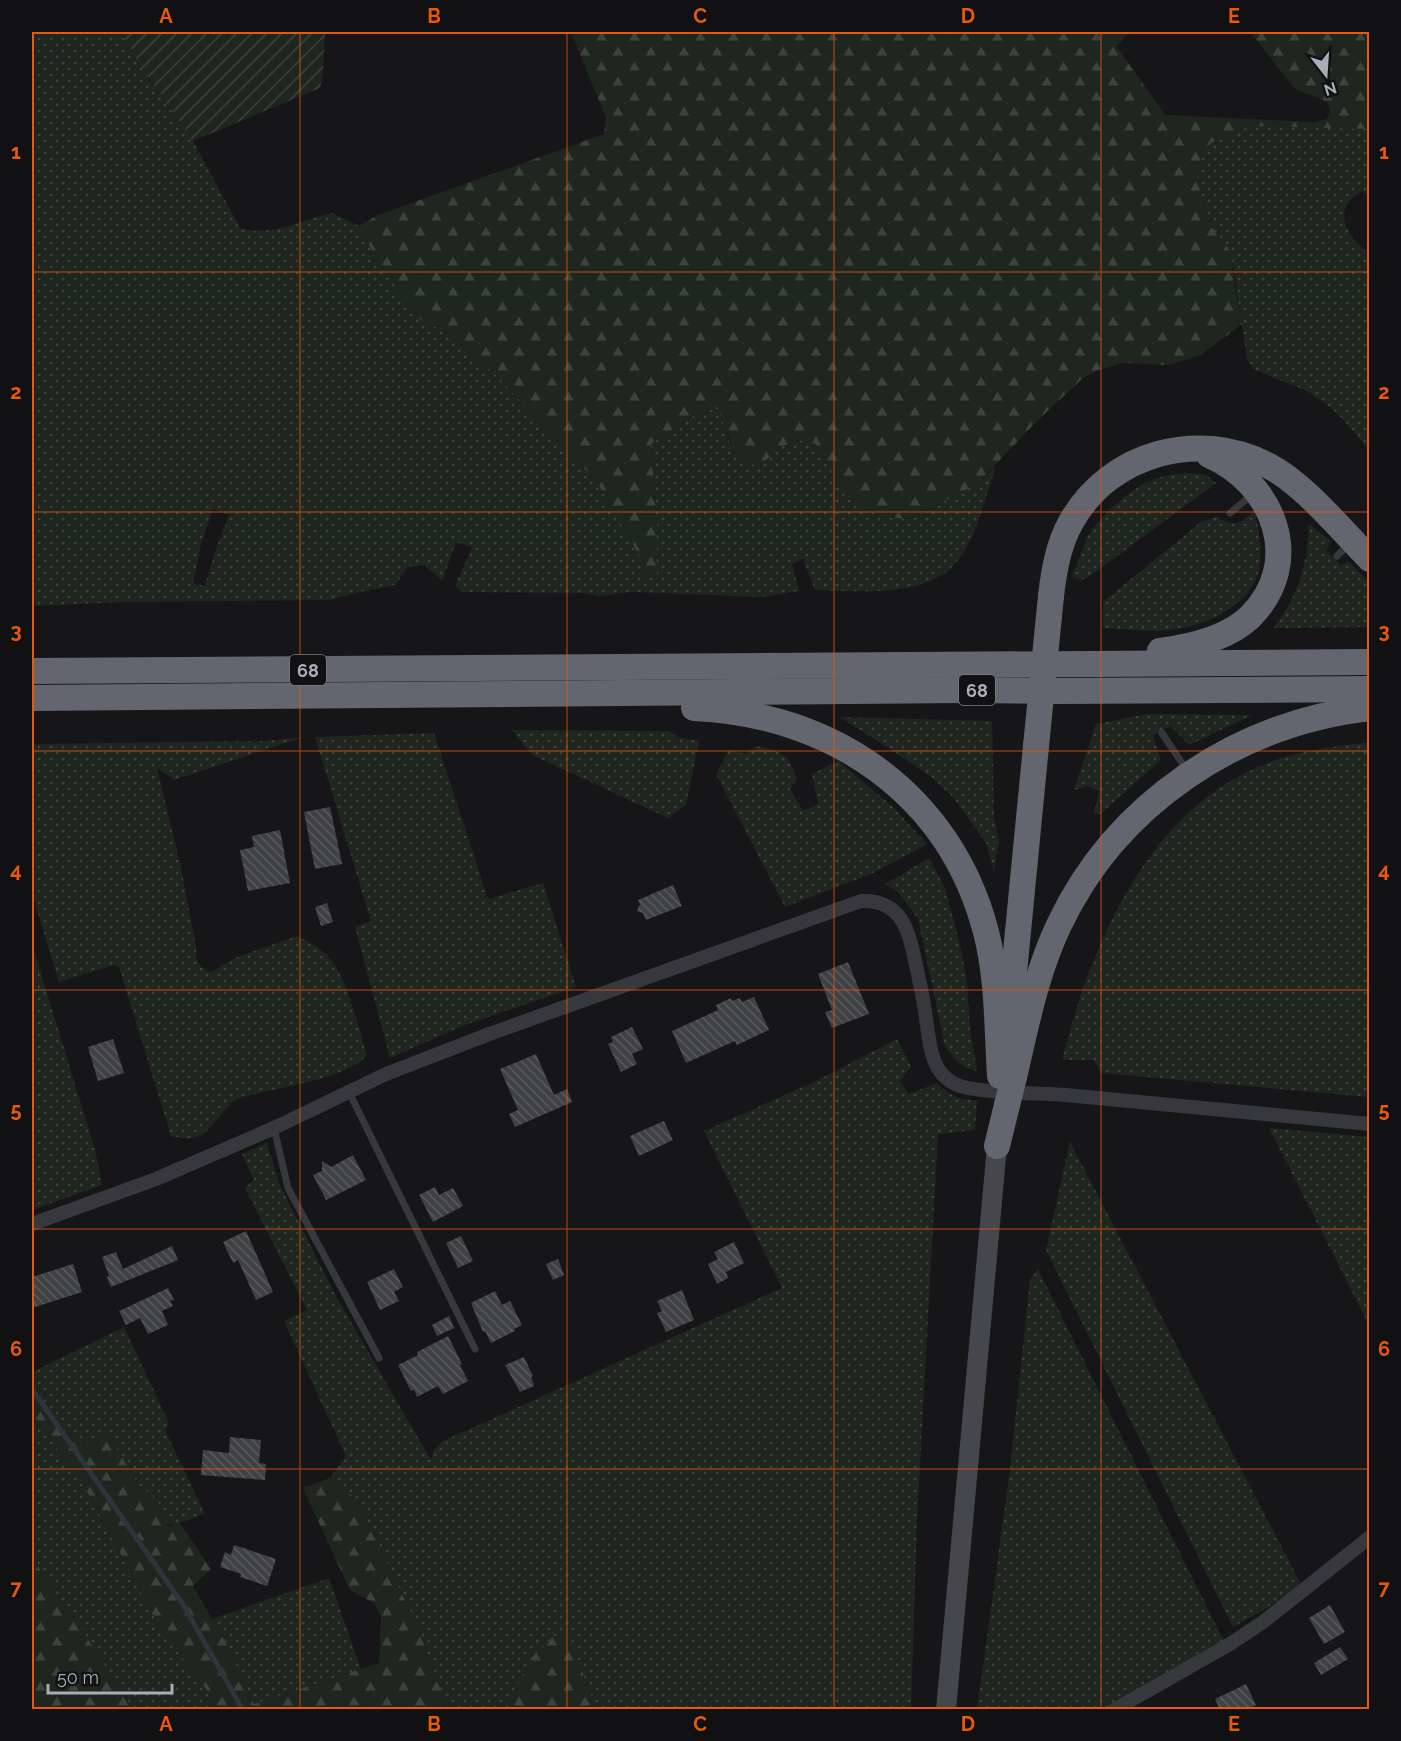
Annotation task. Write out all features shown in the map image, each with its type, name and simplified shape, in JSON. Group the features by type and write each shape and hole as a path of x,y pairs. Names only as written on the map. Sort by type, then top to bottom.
{"highway":[{"path":"997,1146 1004,1105 1053,574 1064,536 1078,509 1115,473 1147,456 1201,448 1238,453 1272,468 1302,491 1344,548 1370,559"},
{"path":"1060,664 1103,652 1156,652 1190,646 1227,633 1249,617 1266,595 1276,569 1278,555 1271,512 1246,478 1223,461 1196,451 1182,449"},
{"name":"68","path":"32,671 1370,662"},
{"name":"68","path":"32,698 1370,689"},
{"path":"585,694 626,708 719,709 743,712 791,724 840,745 872,765 898,786 928,817 944,839 970,886 980,912 993,968 1006,1077"},
{"path":"1006,1077 1040,973 1071,901 1099,859 1130,823 1190,774 1220,755 1280,728 1311,718 1370,708"}],"main road":[{"path":"946,1710 997,1146"}],"street":[{"path":"32,1224 146,1183 274,1128 386,1074 492,1033 854,903 869,900 891,908 906,927 924,1002 932,1053 939,1071 954,1083 973,1089 1064,1095 1370,1124"},
{"path":"1114,1710 1221,1650 1255,1628 1370,1537"}],"lane":[{"path":"1230,513 1257,490"},
{"path":"1162,733 1190,774"},
{"path":"350,1092 475,1349"},
{"path":"274,1128 288,1188 379,1358"}],"green space":[{"path":"32,32 121,32 140,65 193,141 240,228 263,231 332,213 359,226 403,301 422,321 445,331 497,376 597,482 642,560 656,574 657,530 651,444 703,410 719,409 729,441 758,468 779,448 798,440 817,444 844,494 880,517 910,519 977,484 996,466 976,527 958,560 945,573 929,581 892,590 815,590 803,559 792,564 799,591 762,597 631,592 600,596 583,593 462,592 455,586 472,547 456,542 442,581 424,565 408,567 395,585 330,600 123,602 32,606","holes":["213,509 229,515 205,586 193,583 201,544"]},
{"path":"121,32 325,32 320,88 193,141 140,65"},
{"path":"571,32 1128,32 1117,47 1165,115 1315,122 1327,119 1330,111 1327,102 1295,89 1250,32 1369,32 1369,129 1250,126 1211,143 1201,152 1197,181 1212,228 1231,252 1242,324 1201,355 1168,365 1124,363 1098,370 1082,379 1038,420 977,484 909,519 880,517 844,494 816,444 798,440 779,448 758,468 741,455 731,443 719,409 703,410 651,444 657,530 657,574 644,577 642,560 597,482 497,376 445,331 422,321 403,301 359,226 378,215 604,134 606,118"},
{"path":"1284,125 1369,129 1369,199 1363,191 1354,197 1348,204 1344,219 1351,236 1365,250 1369,249 1370,447 1367,448 1342,418 1324,402 1302,389 1253,369 1247,359 1231,252 1212,228 1197,181 1201,152 1210,143 1250,126"},
{"path":"1189,473 1206,475 1216,483 1090,576 1081,580 1072,576 1088,536 1116,504 1135,489 1152,480"},
{"path":"1254,510 1260,542 1260,567 1253,586 1236,605 1213,618 1189,627 1149,631 1103,628 1103,602 1201,522 1216,517 1237,523"},
{"path":"1309,524 1331,541 1326,551 1341,565 1349,561 1369,583 1369,627 1274,628 1296,591 1304,567"},
{"path":"1147,714 1252,715 1189,745 1171,726 1153,735 1161,760 1099,815 1094,813 1099,791 1087,786 1074,790 1096,724"},
{"path":"839,717 992,721 994,818 999,840 994,871 986,843 953,797 931,777"},
{"path":"512,730 669,731 677,737 699,741 686,805 668,818 532,755"},
{"path":"434,733 488,899 543,883 576,987 462,1026 390,1058 355,927 371,921 315,737"},
{"path":"304,737 174,780 157,768 180,863 200,965 210,972 237,957 297,936 310,943 328,956 335,965 352,1003 367,1055 357,1064 326,1077 237,1099 209,1129 199,1136 183,1138 171,1136 119,967 114,965 59,982 32,893 32,744 265,741"},
{"path":"1369,742 1369,1097 1101,1073 1094,1060 1062,1060 1089,974 1107,931 1128,890 1154,852 1184,817 1218,789 1258,767 1299,753"},
{"path":"756,746 778,752 787,758 797,779 790,789 803,811 818,804 812,774 838,761 892,806 927,844 873,873 785,907 716,774 729,750 745,754"},
{"path":"929,858 945,888 961,949 977,1071 958,1062 945,1046 918,919 898,892 885,884"},
{"path":"32,944 95,1150 102,1185 32,1210"},
{"path":"897,1039 911,1067 900,1081 909,1094 937,1083 955,1096 977,1100 975,1130 938,1134 917,1520 911,1709 601,1709 590,1694 569,1635 529,1660 508,1709 448,1709 415,1621 356,1499 330,1478 346,1456 284,1321 307,1310 245,1188 254,1180 242,1154 267,1143 279,1183 337,1298 431,1460 434,1450 443,1441 782,1288 704,1131 814,1082"},
{"path":"1269,1128 1369,1137 1369,1325"},
{"path":"1070,1142 1301,1584 1269,1607 1233,1627 1046,1250"},
{"path":"1038,1269 1224,1641 1105,1709 977,1710 1010,1470 1030,1279"},
{"path":"124,1327 169,1423 165,1430 204,1513 179,1523 165,1525 165,1512 155,1498 138,1484 108,1434 88,1443 58,1429 39,1399 47,1397 45,1393 37,1395 32,1380 32,1372"},
{"path":"32,1380 37,1394 41,1392 47,1397 40,1402 58,1429 88,1443 108,1434 138,1484 155,1498 165,1512 167,1519 165,1525 171,1526 178,1522 182,1526 211,1569 193,1586 227,1645 254,1704 379,1663 381,1617 374,1603 350,1590 303,1488 330,1478 356,1499 415,1621 448,1709 215,1709 206,1689 160,1628 87,1491 33,1415"},
{"path":"33,1415 87,1491 160,1628 206,1689 215,1709 133,1709 32,1558"},
{"path":"32,1558 82,1630 133,1709 32,1709"},
{"path":"329,1578 361,1669 254,1704 227,1645 212,1619"},
{"path":"569,1634 590,1694 601,1709 507,1709 529,1660 554,1636"}],"building":[{"path":"330,807 342,864 315,869 304,812"},
{"path":"280,830 290,883 248,891 240,850 254,847 252,836"},
{"path":"673,885 682,906 646,920 643,913 637,911 640,904 638,900"},
{"path":"327,903 333,922 321,926 315,907"},
{"path":"848,962 869,1014 832,1028 825,1012 832,1010 818,974"},
{"path":"754,997 769,1030 737,1045 735,1041 686,1063 672,1031 718,1010 716,1005 731,998 732,1001 740,998 742,1002"},
{"path":"632,1027 643,1049 632,1054 637,1064 621,1072 608,1044 613,1042 611,1037"},
{"path":"113,1039 124,1073 98,1081 88,1047"},
{"path":"536,1054 554,1095 567,1089 572,1102 515,1127 509,1114 518,1110 500,1069"},
{"path":"664,1121 673,1140 639,1156 630,1136"},
{"path":"353,1155 366,1180 326,1200 313,1175 322,1171 322,1161 331,1167"},
{"path":"435,1187 439,1195 453,1188 463,1206 433,1222 419,1195"},
{"path":"246,1231 273,1292 256,1300 238,1260 233,1263 223,1242"},
{"path":"461,1236 473,1261 458,1268 446,1243"},
{"path":"734,1242 744,1263 726,1272 728,1278 717,1284 708,1264 718,1259 714,1252"},
{"path":"172,1246 178,1260 111,1287 102,1257 116,1252 123,1269"},
{"path":"558,1259 564,1275 553,1280 546,1264"},
{"path":"73,1264 82,1292 32,1308 32,1277"},
{"path":"394,1269 403,1287 394,1292 399,1301 380,1310 367,1282"},
{"path":"168,1288 174,1300 170,1301 173,1306 162,1311 168,1325 148,1334 140,1318 126,1325 119,1311"},
{"path":"682,1290 694,1320 666,1332 657,1313 662,1311 657,1301"},
{"path":"495,1291 502,1305 510,1301 522,1325 491,1343 485,1331 483,1332 471,1303"},
{"path":"449,1316 454,1328 437,1336 432,1325"},
{"path":"448,1336 468,1381 443,1394 438,1386 417,1397 414,1390 411,1391 398,1365"},
{"path":"524,1357 533,1376 531,1377 534,1386 520,1392 505,1365"},
{"path":"230,1437 261,1440 259,1463 266,1464 265,1480 201,1475 203,1450 229,1453"},
{"path":"234,1545 276,1559 267,1586 220,1567 225,1552 231,1555"},
{"path":"1330,1605 1345,1632 1324,1644 1309,1618"},
{"path":"1340,1647 1348,1659 1321,1675 1314,1663"},
{"path":"1246,1684 1256,1705 1246,1710 1220,1710 1215,1699"}],"waterway":[{"path":"32,1389 182,1603 243,1710"}]}
